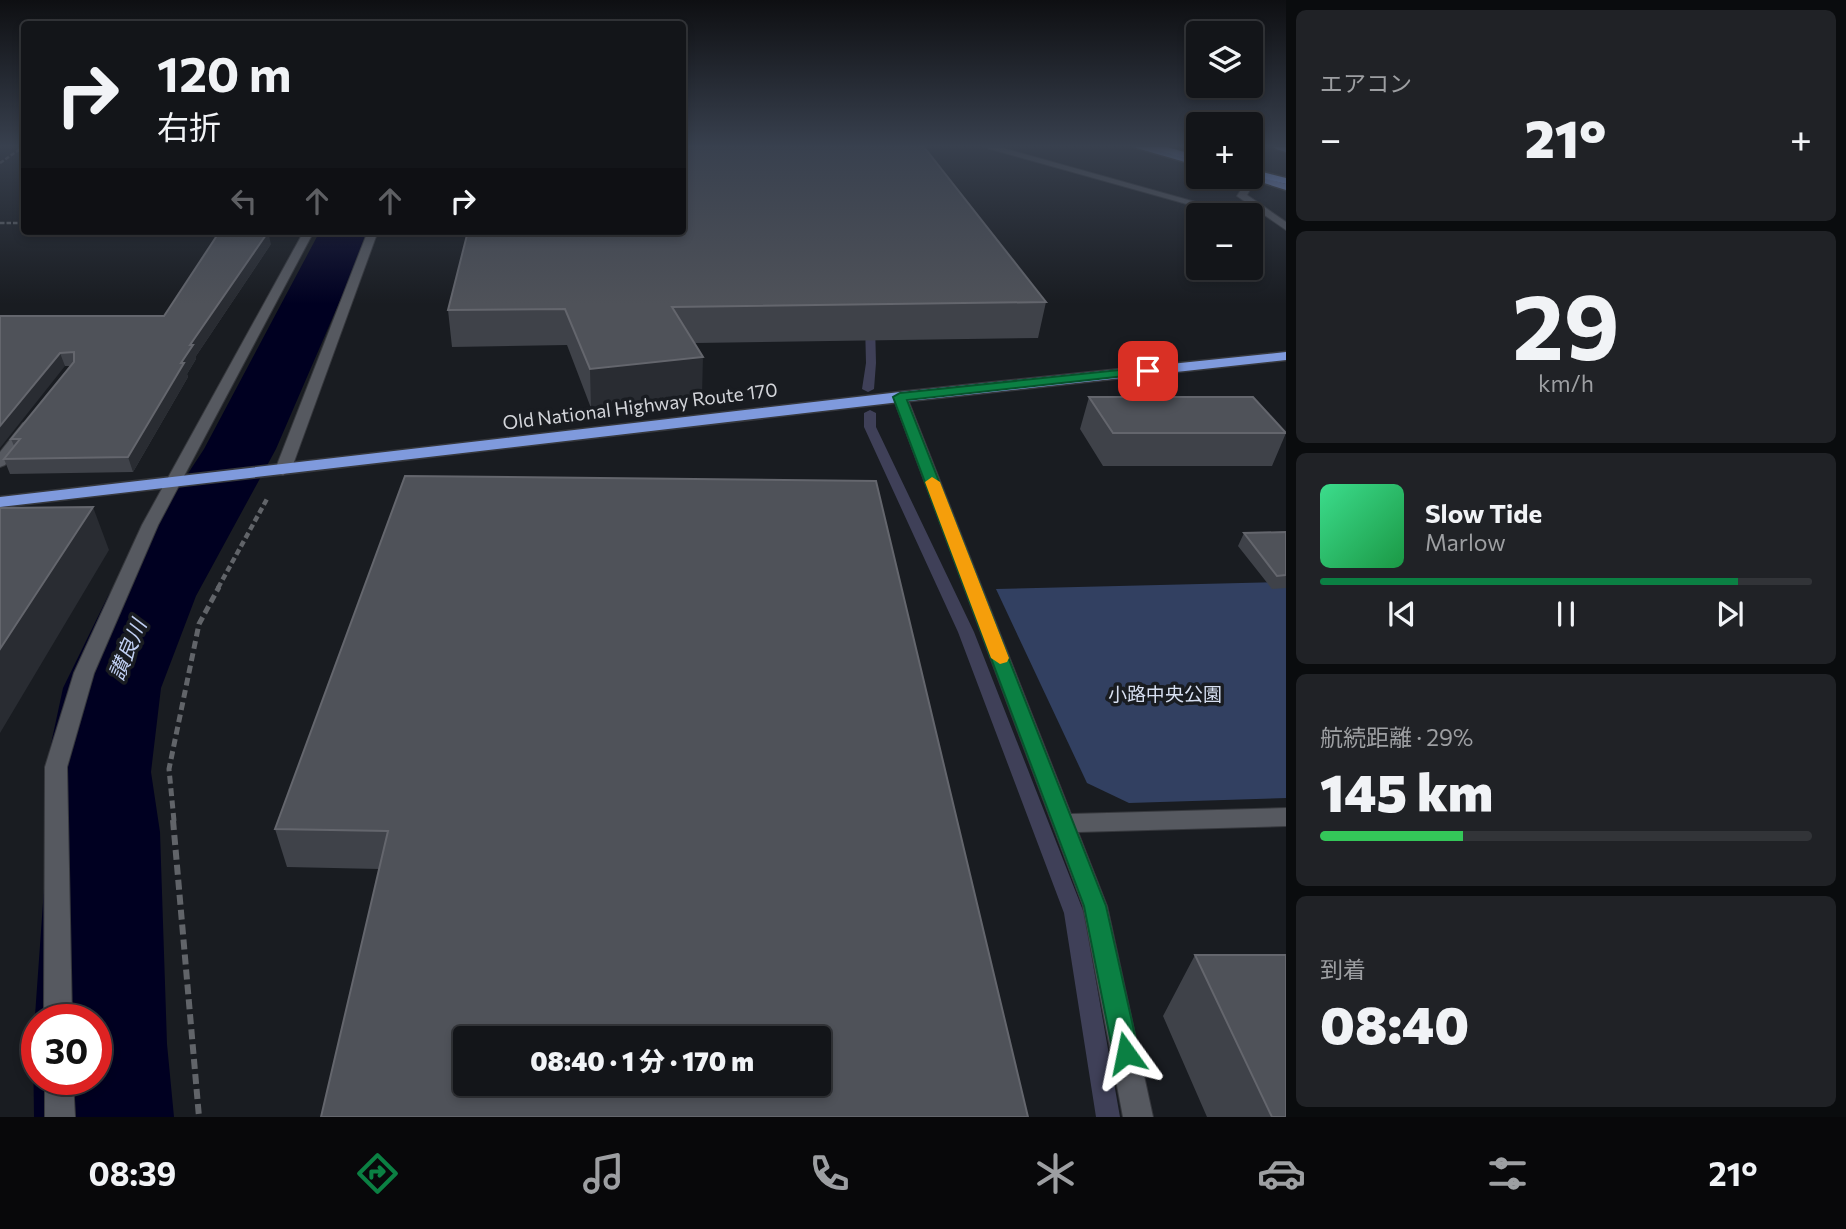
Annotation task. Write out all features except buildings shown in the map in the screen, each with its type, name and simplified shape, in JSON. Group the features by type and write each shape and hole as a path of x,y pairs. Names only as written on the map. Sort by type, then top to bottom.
{"highway":[{"name":"Old National Highway Route 170","path":"0,502 900,397 1286,356"}],"street":[{"path":"1246,199 1286,228"},
{"path":"1263,222 1286,228"},
{"path":"58,1004 56,767 84,673 150,525 181,481 307,235"},
{"path":"275,470 371,235"},
{"path":"900,397 1095,906 1138,1117"},
{"path":"0,462 40,412"},
{"path":"1064,823 1286,817"},
{"path":"59,1095 60,1117"}],"path":[{"path":"0,223 21,223"},
{"path":"199,1117 169,769 199,624 275,470"}],"green space":[{"name":"小路中央公園","path":"1286,582 1286,798 1129,803 1087,783 996,589"}],"waterway":[{"name":"讃良川","path":"104,1117 100,1044 104,832 98,772 112,688 152,596 240,449 343,235"},
{"path":"868,389 871,363 870,324"},
{"path":"870,413 870,427 966,632 1074,913 1108,1117"}],"slow traffic":[{"path":"932,482 1000,658"}],"route":[{"path":"1126,1053 1095,906 900,397 1148,371"}]}
